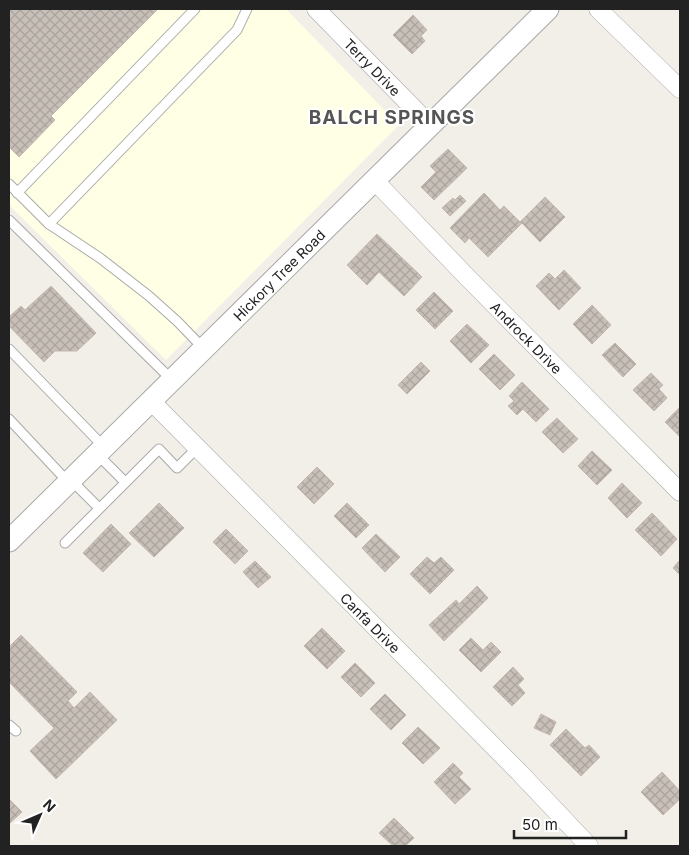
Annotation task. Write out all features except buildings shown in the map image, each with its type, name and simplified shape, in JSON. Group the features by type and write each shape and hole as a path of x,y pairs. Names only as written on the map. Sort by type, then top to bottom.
{"street":[{"name":"Terry Drive","path":"316,9 430,124"},
{"path":"598,9 680,89"},
{"name":"Hickory Tree Road","path":"9,542 375,181 539,14"},
{"name":"Androck Drive","path":"375,181 467,277 680,492"},
{"name":"Canfa Drive","path":"151,402 512,765 589,846"}],"lane":[{"path":"17,193 194,9"},
{"path":"49,224 237,30 246,9"},
{"path":"9,184 49,224 100,258 149,296 204,349"},
{"path":"9,220 172,380"},
{"path":"9,350 101,451 125,482"},
{"path":"9,420 100,508"},
{"path":"64,543 159,449 177,468 197,448"}],"shaded area":[{"path":"9,9 286,9 399,125 166,360 9,205"}],"district":[{"name":"BALCH SPRINGS","path":"392,117"}]}
